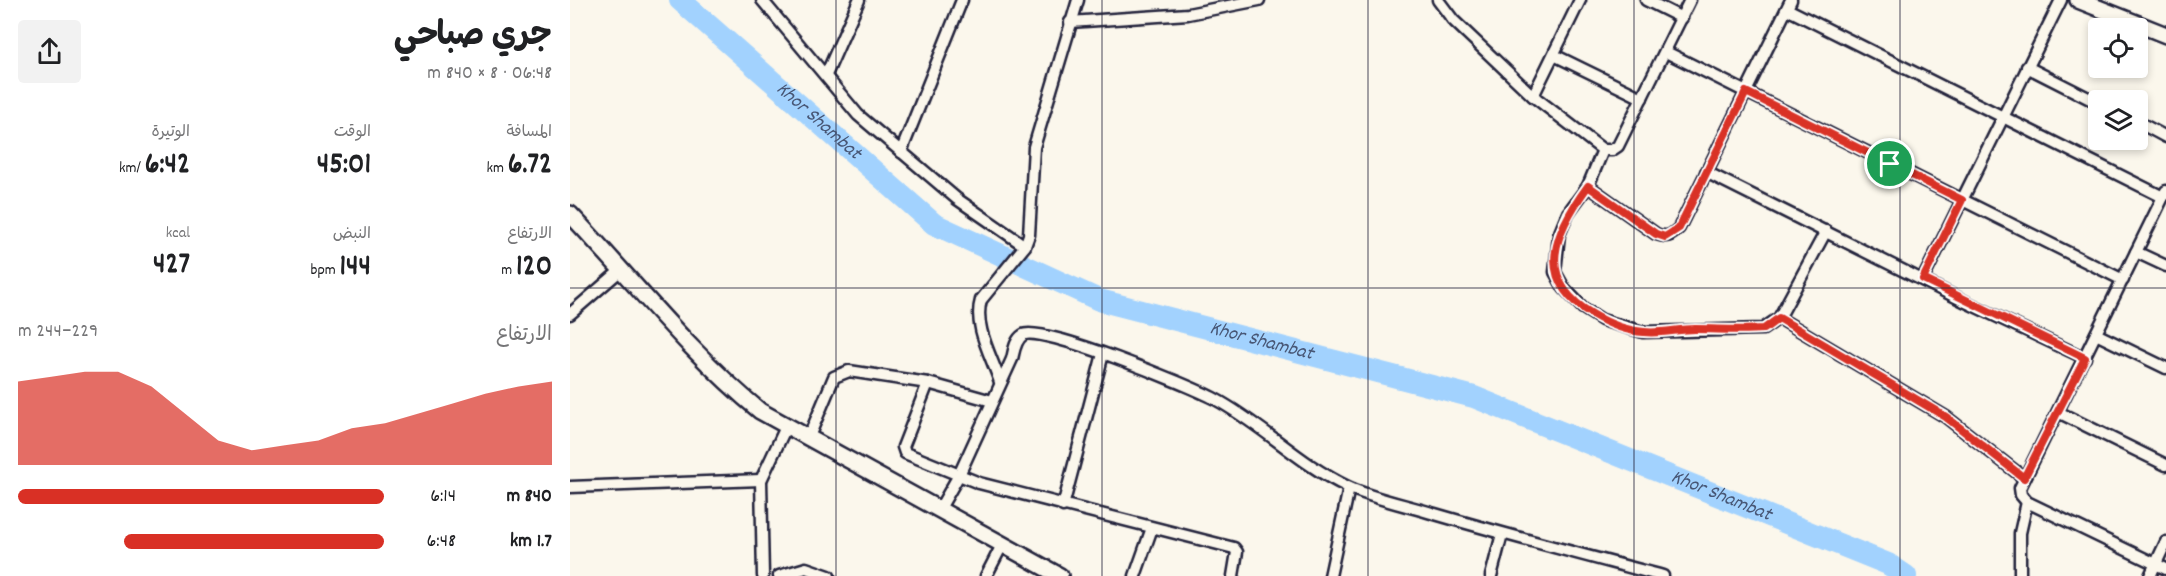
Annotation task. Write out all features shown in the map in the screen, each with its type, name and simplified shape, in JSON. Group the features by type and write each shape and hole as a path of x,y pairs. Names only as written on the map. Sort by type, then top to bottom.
{"street":[{"path":"762,0 858,115 989,223 1025,246"},
{"path":"826,75 860,0"},
{"path":"901,152 962,0"},
{"path":"1000,382 981,328 978,310 981,300 1025,246 1030,224 1034,147 1078,0"},
{"path":"1070,22 1188,14 1258,0"},
{"path":"1438,0 1453,20 1533,96 1603,150 1612,150 1618,146 1690,0"},
{"path":"1533,96 1580,0"},
{"path":"1646,0 1682,18"},
{"path":"1923,279 2061,0"},
{"path":"2078,0 2166,35"},
{"path":"1588,186 1656,234 1665,237 1679,228 1789,5 2002,117 2165,194 2024,478 2021,495 2027,502 2161,567"},
{"path":"1666,52 2122,280"},
{"path":"1554,55 1642,98"},
{"path":"2027,68 2088,98"},
{"path":"2148,127 2166,136"},
{"path":"1603,150 1588,186 1568,213 1559,234 1555,256 1555,272 1558,281 1583,308 1602,320 1643,332 1764,329 1779,318 1826,231"},
{"path":"1706,172 2085,358"},
{"path":"570,214 621,268 666,322 737,393 760,411 786,428 1060,576"},
{"path":"2136,252 2166,266"},
{"path":"570,314 621,268"},
{"path":"1779,318 1946,417 2024,478"},
{"path":"939,510 959,475 1012,359 1017,340 1024,334 1038,333 1103,354 1215,399 1284,448 1348,488 1502,534 1663,576"},
{"path":"2096,334 2166,368"},
{"path":"1063,506 1103,354"},
{"path":"808,439 834,377 849,371 928,383 992,400"},
{"path":"928,383 903,450 959,475 1063,506 1234,548 1237,552 1233,576"},
{"path":"2058,412 2166,465"},
{"path":"763,576 760,480 786,428"},
{"path":"570,487 760,480"},
{"path":"1330,576 1348,488"},
{"path":"2020,576 2020,532 2027,502"},
{"path":"1136,576 1152,528"},
{"path":"1491,576 1502,534"},
{"path":"2150,576 2161,567 2166,542"},
{"path":"986,576 1002,545"},
{"path":"779,576 806,568 829,576"}],"waterway":[{"name":"Khor Shambat","path":"680,0 934,224 1099,300 1474,397 1888,564 1906,576"}],"route":[{"path":"1746,92 1890,164 1962,200 1923,279 1966,302 2085,358 2024,478 1946,417 1882,376 1779,318 1764,329 1643,332 1602,320 1583,308 1558,281 1555,272 1555,256 1559,234 1568,213 1588,186 1656,234 1665,237 1672,235 1679,228 1746,92"}]}
